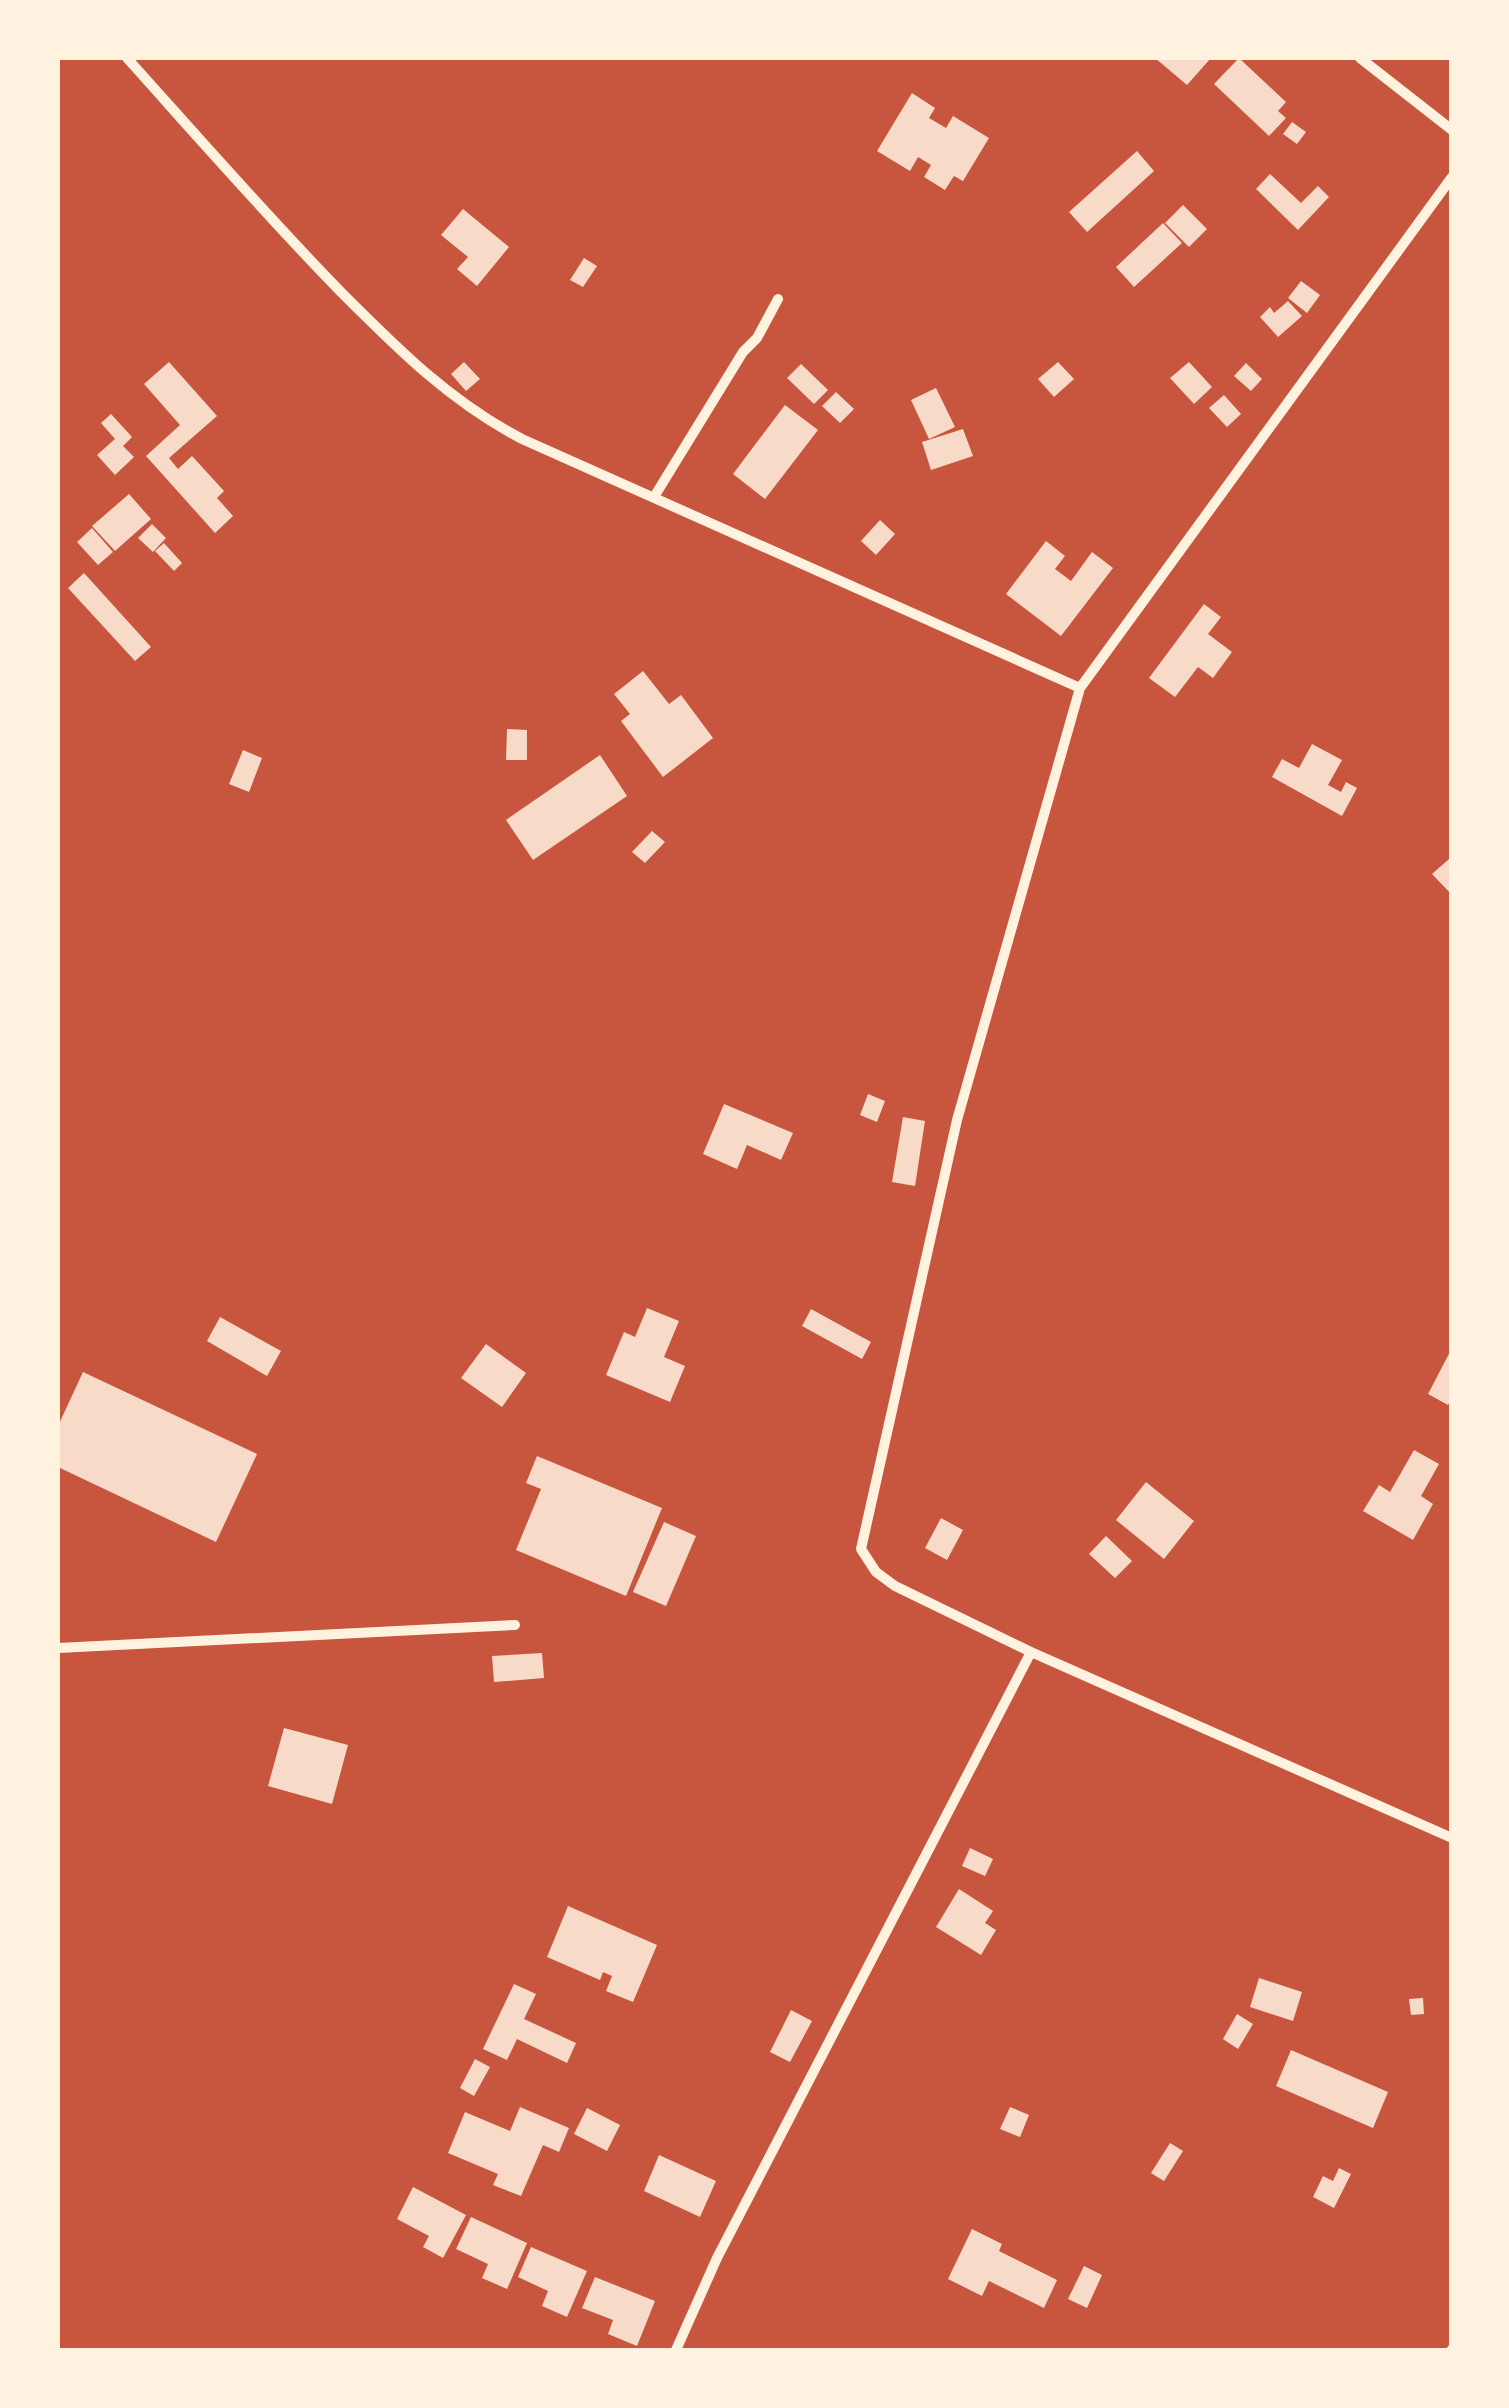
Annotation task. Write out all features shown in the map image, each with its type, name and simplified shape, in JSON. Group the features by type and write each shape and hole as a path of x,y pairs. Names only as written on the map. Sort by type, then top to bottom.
{"street":[{"path":"127,58 290,239 428,379 490,422 1080,688"},
{"path":"1360,58 1452,130"},
{"path":"1452,178 1080,688 957,1120 861,1549 876,1572 895,1586 1031,1652 1452,1838"},
{"path":"654,498 778,299"},
{"path":"58,1648 514,1625"},
{"path":"676,2350 718,2258 1031,1652"}],"building":[{"path":"1155,58 1211,58 1187,85"},
{"path":"1239,58 1286,102 1278,111 1286,118 1269,136 1214,84"},
{"path":"912,93 935,108 929,118 946,128 953,116 989,138 963,181 954,176 945,190 924,177 931,165 918,157 910,171 877,151"},
{"path":"1292,122 1306,132 1297,144 1283,134"},
{"path":"1137,151 1154,171 1087,232 1069,212"},
{"path":"1270,174 1301,203 1318,186 1329,197 1298,230 1256,189"},
{"path":"1183,205 1207,229 1189,247 1165,223"},
{"path":"463,209 509,247 477,286 457,269 468,257 441,235"},
{"path":"1163,223 1182,243 1134,287 1116,267"},
{"path":"584,258 597,266 583,287 570,280"},
{"path":"1301,281 1320,295 1307,313 1288,298"},
{"path":"1288,301 1302,316 1278,337 1260,317 1270,307 1274,313"},
{"path":"169,362 217,416 169,458 178,469 192,456 224,491 217,498 233,516 215,533 146,456 180,425 144,384"},
{"path":"464,362 480,379 466,391 451,374"},
{"path":"1058,362 1074,379 1054,397 1038,379"},
{"path":"1189,362 1212,387 1194,404 1170,378"},
{"path":"1246,363 1262,379 1251,391 1234,376"},
{"path":"801,364 828,390 814,404 787,378"},
{"path":"936,388 955,427 929,439 911,400"},
{"path":"836,392 854,409 840,423 822,406"},
{"path":"1224,395 1241,414 1227,427 1209,408"},
{"path":"785,405 818,430 765,499 733,474"},
{"path":"111,414 132,437 123,446 134,457 115,475 97,455 115,439 101,423"},
{"path":"963,429 973,456 931,470 922,442"},
{"path":"129,494 151,519 115,551 92,526"},
{"path":"880,520 895,534 876,555 861,541"},
{"path":"152,524 166,538 153,552 138,538"},
{"path":"92,528 113,552 98,565 77,542"},
{"path":"1046,541 1065,556 1055,569 1071,581 1092,552 1113,568 1061,636 1006,594"},
{"path":"164,543 182,563 174,571 155,551"},
{"path":"84,573 151,647 135,661 68,588"},
{"path":"1204,604 1221,617 1208,634 1232,652 1213,678 1198,667 1175,697 1149,678"},
{"path":"643,671 669,704 681,695 713,738 663,777 621,721 630,714 614,694"},
{"path":"507,729 527,730 527,760 506,760"},
{"path":"1312,744 1342,760 1328,785 1341,792 1346,782 1357,788 1342,816 1272,777 1282,759 1299,768"},
{"path":"243,750 262,758 249,792 229,784"},
{"path":"600,755 627,796 533,860 506,820"},
{"path":"652,831 665,842 645,863 632,852"},
{"path":"1449,859 1452,861 1452,895 1432,874"},
{"path":"868,1094 885,1101 877,1122 860,1115"},
{"path":"724,1104 793,1133 781,1160 747,1145 737,1169 703,1154"},
{"path":"903,1117 925,1121 915,1186 892,1182"},
{"path":"647,1308 679,1321 664,1357 685,1366 670,1402 606,1375 624,1332 635,1337"},
{"path":"811,1309 871,1342 862,1359 802,1326"},
{"path":"220,1317 281,1351 267,1376 207,1341"},
{"path":"486,1344 526,1373 502,1407 461,1378"},
{"path":"1452,1348 1452,1398 1448,1405 1428,1394"},
{"path":"83,1372 257,1454 216,1542 58,1467 58,1426"},
{"path":"1414,1450 1439,1464 1421,1496 1433,1504 1413,1540 1363,1511 1379,1485 1390,1492"},
{"path":"537,1456 662,1508 626,1596 516,1550 541,1489 526,1483"},
{"path":"1146,1482 1194,1521 1164,1559 1116,1520"},
{"path":"941,1518 963,1530 947,1560 925,1548"},
{"path":"664,1522 696,1536 666,1606 633,1592"},
{"path":"1106,1536 1132,1561 1115,1578 1089,1554"},
{"path":"542,1653 544,1678 494,1682 492,1656"},
{"path":"284,1728 348,1745 332,1804 268,1786"},
{"path":"970,1848 993,1859 985,1876 962,1866"},
{"path":"959,1889 993,1911 985,1923 996,1930 981,1955 936,1927"},
{"path":"568,1906 657,1945 633,2002 606,1991 612,1976 603,1972 600,1980 547,1957"},
{"path":"1259,1978 1302,1992 1293,2021 1250,2007"},
{"path":"514,1984 536,1994 524,2019 576,2043 567,2063 517,2039 507,2060 483,2049"},
{"path":"1423,1998 1424,2014 1411,2015 1409,1999"},
{"path":"791,2010 812,2021 790,2062 770,2052"},
{"path":"1237,2014 1253,2024 1238,2049 1223,2039"},
{"path":"1291,2050 1388,2092 1373,2128 1276,2086"},
{"path":"475,2059 490,2067 474,2096 460,2088"},
{"path":"520,2107 569,2128 559,2152 543,2145 521,2196 493,2185 498,2174 448,2153 465,2112 510,2131"},
{"path":"1010,2107 1029,2115 1020,2137 1000,2129"},
{"path":"587,2108 620,2125 607,2151 574,2134"},
{"path":"1170,2143 1183,2151 1164,2181 1151,2173"},
{"path":"659,2155 716,2181 700,2217 644,2191"},
{"path":"1339,2168 1351,2174 1334,2208 1313,2197 1323,2176 1333,2181"},
{"path":"413,2187 466,2215 443,2258 423,2247 429,2236 397,2219"},
{"path":"471,2217 527,2243 507,2289 482,2278 488,2264 456,2249"},
{"path":"972,2229 1002,2244 999,2251 1057,2280 1044,2308 989,2281 982,2296 948,2279"},
{"path":"531,2247 587,2271 567,2317 542,2306 548,2291 518,2277"},
{"path":"1084,2266 1102,2275 1087,2308 1068,2299"},
{"path":"595,2277 655,2301 637,2346 608,2334 613,2320 582,2308"}]}
